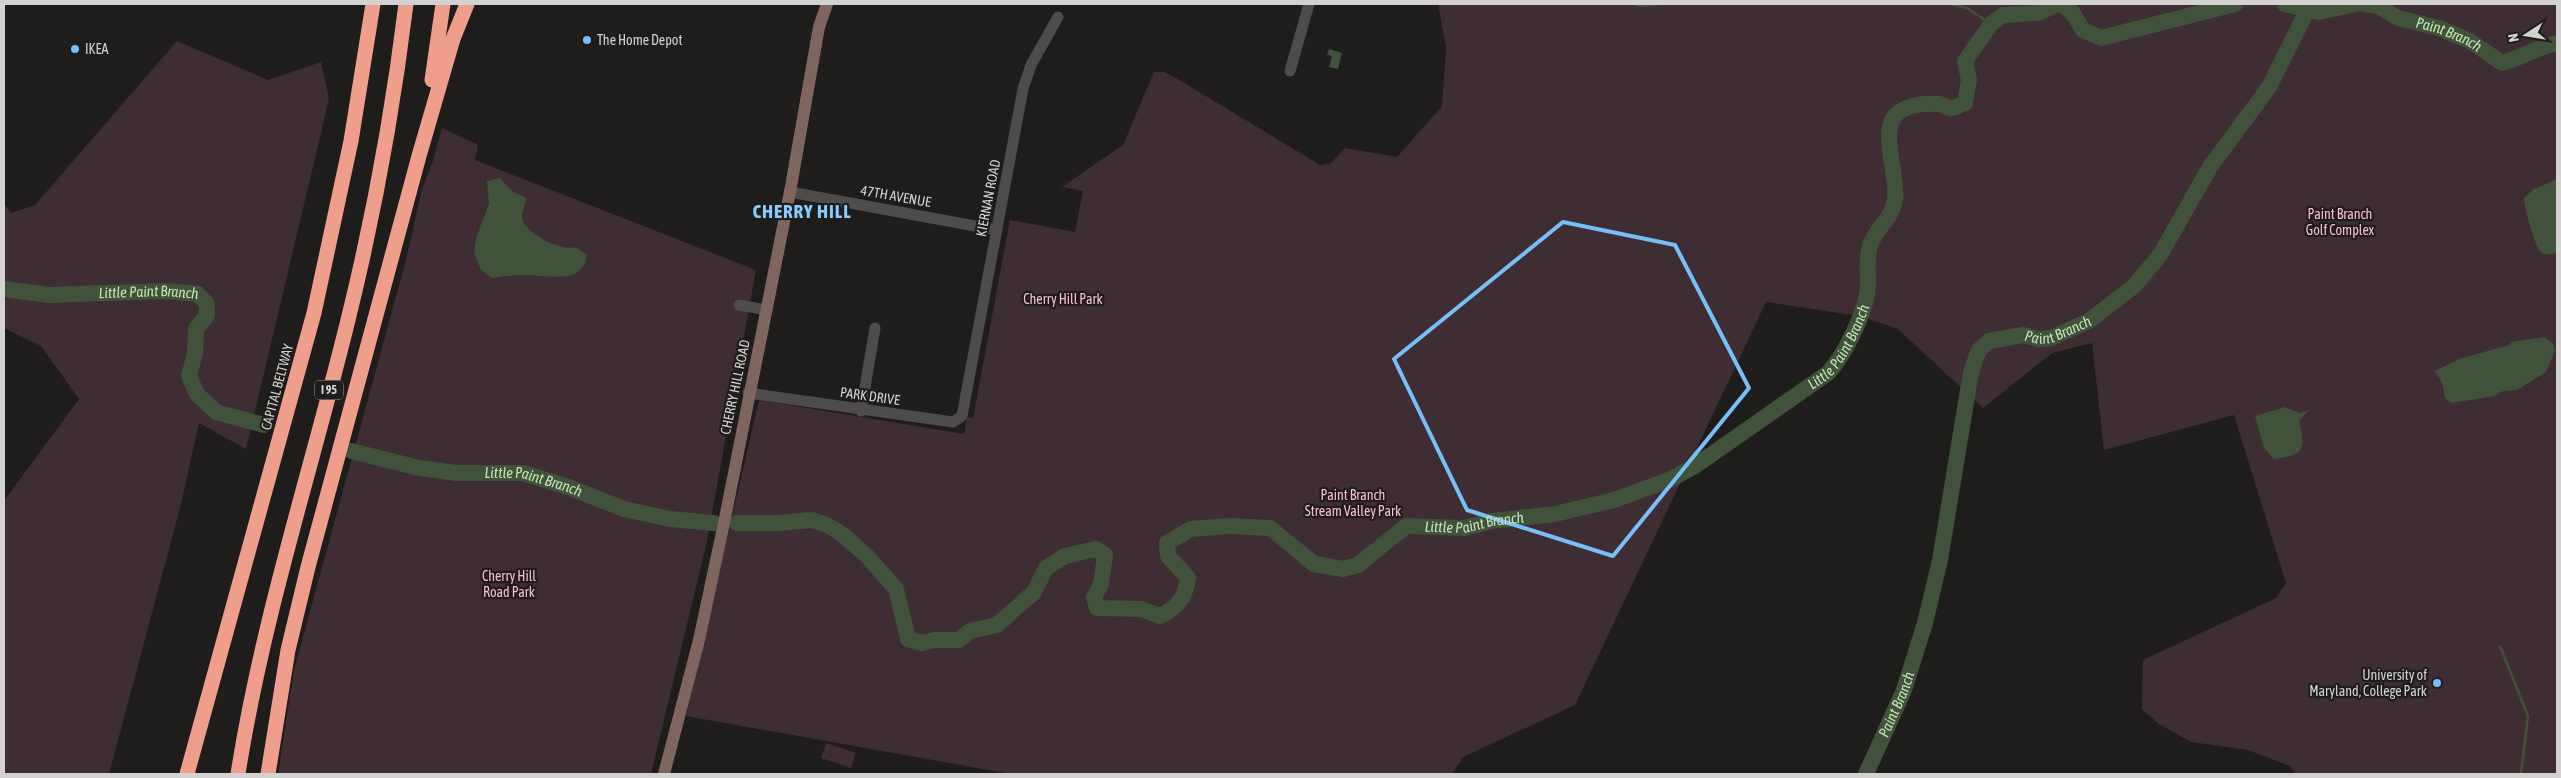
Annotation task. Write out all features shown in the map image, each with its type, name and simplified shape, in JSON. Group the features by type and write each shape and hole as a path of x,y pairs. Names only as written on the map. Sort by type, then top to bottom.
{"highway":[{"path":"360,89 363,4"},
{"name":"CAPITAL BELTWAY","path":"187,774 314,313 334,225 360,89 373,4"},
{"name":"I 95","path":"238,774 259,662 276,587 348,321 369,232 395,91 406,4"},
{"path":"418,156 443,4"},
{"path":"268,774 288,650 308,567 418,156 452,39 467,4"}],"main road":[{"name":"CHERRY HILL ROAD","path":"664,774 699,640 748,393 767,310 819,27 826,4"}],"street":[{"path":"1290,71 1309,4"},
{"name":"KIERNAN ROAD","path":"967,392 1023,89 1031,65 1058,17"},
{"name":"47TH AVENUE","path":"790,192 997,230"},
{"path":"739,305 767,310"},
{"path":"861,411 875,328"},
{"name":"PARK DRIVE","path":"748,393 861,411 953,422 962,416 967,392"}],"highlighted area":[{"path":"1563,222 1675,245 1749,388 1613,556 1467,510 1394,359"}],"green space":[{"path":"1438,4 2557,4 2557,774 2296,774 2290,766 2248,750 2191,742 2159,724 2142,709 2143,660 2276,598 2286,583 2234,415 2104,450 2092,343 2052,353 1983,408 1898,329 1868,319 1869,315 1866,317 1766,302 1575,705 1463,757 1452,774 1011,774 686,716 759,400 964,434 967,417 973,418 1010,220 1075,232 1083,191 1062,187 1123,145 1154,72 1164,72 1176,78 1320,165 1331,163 1345,148 1397,157 1442,106 1446,47"},
{"path":"177,41 268,80 321,62 329,99 246,449 199,423 181,504 109,774 4,774 4,501 79,399 41,346 4,328 4,203 11,213 35,205"},
{"name":"Cherry Hill Road Park","path":"442,128 478,145 475,160 756,270 707,541 651,774 278,774 294,670 406,260 422,189 433,161"},
{"path":"826,743 856,753 851,768 821,758"}],"shaded area":[{"path":"1329,49 1342,53 1338,69 1329,67 1332,56 1327,55"},
{"path":"500,178 512,191 526,198 522,218 531,231 546,241 563,247 576,247 587,255 584,265 578,271 562,277 523,275 492,278 481,270 474,253 476,238 489,204 487,181"},
{"path":"2557,179 2557,253 2550,255 2542,253 2536,244 2524,198 2534,189"},
{"path":"2544,337 2553,343 2555,351 2546,372 2530,382 2517,390 2503,391 2495,396 2451,403 2445,398 2442,383 2435,371 2459,359 2509,345 2512,342"},
{"path":"2285,407 2300,413 2309,410 2299,421 2303,439 2302,445 2297,453 2274,459 2264,448 2255,416"}],"waterway":[{"path":"1634,4 1642,6 1661,4"},
{"path":"1951,4 1967,8 1991,24"},
{"name":"Little Paint Branch","path":"737,523 779,523 812,520 827,525 842,534 867,556 896,589 908,639 922,643 935,640 959,640 970,631 997,625 1034,592 1046,568 1065,556 1096,549 1105,555 1101,584 1094,597 1097,608 1141,609 1160,616 1180,602 1185,592 1188,578 1168,556 1167,543 1191,529 1229,526 1270,528 1314,564 1343,569 1358,565 1406,526 1464,528 1492,521 1555,514 1614,500 1669,480 1695,466 1828,373 1834,366 1852,337 1865,305 1868,289 1870,246 1872,240 1891,213 1895,200 1889,140 1893,119 1903,109 1913,106 1940,104 1951,108 1965,103 1969,80 1965,61 1991,24 2003,15 2038,13 2058,4"},
{"name":"Little Paint Branch","path":"2061,4 2072,12 2083,30 2101,38 2235,4"},
{"name":"Paint Branch","path":"2285,4 2318,12 2356,4"},
{"name":"Paint Branch","path":"2365,4 2378,6 2398,18 2439,28 2470,41 2502,63 2557,43"},
{"name":"Paint Branch","path":"1866,774 1904,690 1925,623 1940,560 1971,372 1979,350 1989,341 2023,335 2039,339 2051,338 2089,321 2134,286 2160,255 2210,167 2269,87 2307,11"},
{"name":"Little Paint Branch","path":"4,289 49,295 165,291 198,294 207,304 207,315 196,329 195,353 189,376 197,394 216,412 264,425"},
{"name":"Little Paint Branch","path":"351,451 419,468 457,473 523,473 568,487 624,509 670,519 714,523"},
{"path":"2500,646 2528,716 2521,774"}],"place":[{"name":"The Home Depot","path":"587,40"},
{"name":"IKEA","path":"75,49"},
{"name":"University of Maryland, College Park","path":"2437,683"}],"district":[{"name":"CHERRY HILL","path":"802,211"}],"park label":[{"name":"Paint Branch Golf Complex","path":"2340,222"},
{"name":"Cherry Hill Park","path":"1063,299"},
{"name":"Paint Branch Stream Valley Park","path":"1353,504"}]}
